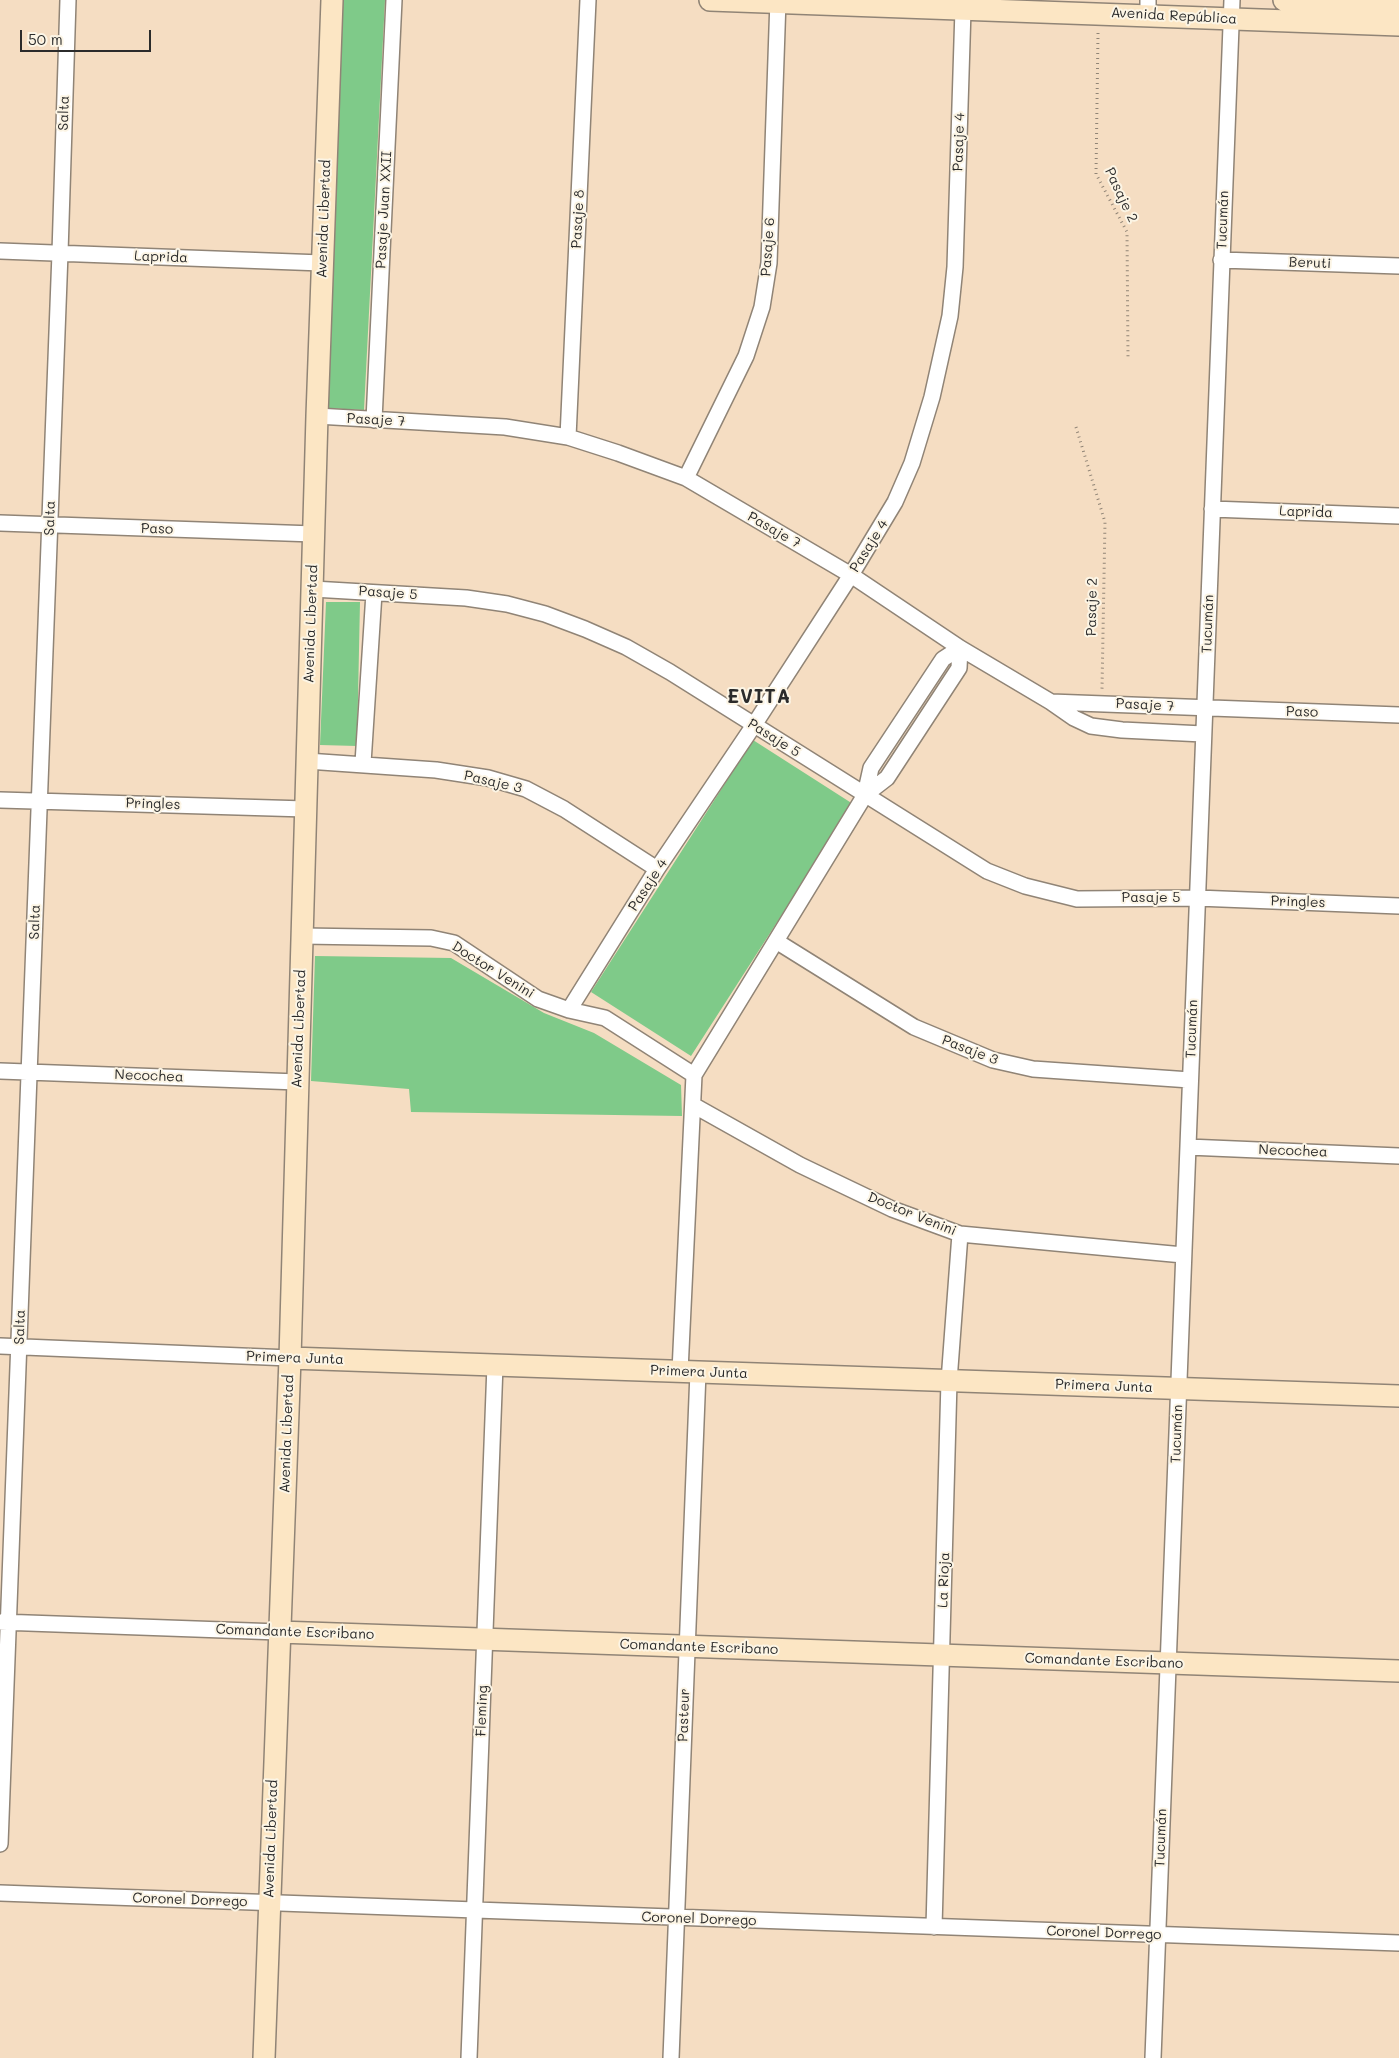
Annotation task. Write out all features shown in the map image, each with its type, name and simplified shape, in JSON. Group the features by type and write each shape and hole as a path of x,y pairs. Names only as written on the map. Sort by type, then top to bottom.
{"main road":[{"name":"Avenida Libertad","path":"264,2058 268,1903 290,1358 317,416 332,0"},
{"name":"Avenida República","path":"710,0 888,3 963,9 1098,13 1148,8 1232,9 1399,25"},
{"path":"1284,0 1399,4"},
{"name":"Primera Junta","path":"290,1358 1399,1396"},
{"name":"Comandante Escribano","path":"279,1632 1399,1671"}],"street":[{"name":"Salta","path":"0,1844 4,1622 19,1347 68,0"},
{"name":"Pasaje Juan XXII","path":"374,420 394,0"},
{"name":"Pasaje 8","path":"568,437 588,0"},
{"name":"Pasaje 6","path":"686,478 746,356 762,308 769,262 778,1"},
{"name":"Pasaje 4","path":"569,1010 657,870 851,575 895,502 912,463 932,397 950,316 955,267 963,9"},
{"name":"Tucumán","path":"1153,2058 1232,9"},
{"name":"Laprida","path":"0,251 322,263"},
{"name":"Beruti","path":"1221,260 1399,266"},
{"name":"Pasaje 7","path":"317,416 505,427 568,437 618,452 686,478 851,575 960,648 1051,702 1204,708"},
{"name":"Laprida","path":"1212,509 1399,516"},
{"name":"Paso","path":"0,523 314,534"},
{"name":"Pasaje 5","path":"312,588 466,598 507,604 545,614 626,648 670,672 988,871 1026,886 1077,899 1197,898"},
{"path":"363,764 374,592"},
{"path":"694,1074 865,795 871,768 943,659 960,648"},
{"path":"1051,702 1074,718 1092,726 1122,730 1203,734"},
{"name":"Paso","path":"1204,708 1399,715"},
{"name":"Pasaje 3","path":"308,761 436,770 488,778 526,789 564,809 657,870"},
{"name":"Pringles","path":"0,800 306,809"},
{"name":"Pringles","path":"1197,898 1399,906"},
{"name":"Doctor Venini","path":"302,936 431,938 454,943 538,1000 569,1010 605,1018 694,1074"},
{"name":"Pasaje 3","path":"776,941 914,1027 994,1060 1033,1069 1190,1080"},
{"name":"Necochea","path":"0,1071 298,1082"},
{"name":"Pasteur","path":"671,2058 687,1646 694,1074"},
{"name":"Doctor Venini","path":"693,1105 800,1165 892,1208 960,1234 1183,1255"},
{"name":"Necochea","path":"1188,1147 1399,1156"},
{"name":"La Rioja","path":"934,1927 949,1381 960,1234"},
{"name":"Primera Junta","path":"0,1346 290,1358"},
{"name":"Fleming","path":"469,2058 495,1365"},
{"name":"Comandante Escribano","path":"4,1622 279,1632"},
{"name":"Coronel Dorrego","path":"0,1893 1399,1943"}],"path":[{"name":"Pasaje 2","path":"1098,13 1096,174 1127,232 1128,358"},
{"name":"Pasaje 2","path":"1076,427 1105,522 1101,703"}],"green space":[{"path":"339,0 385,0 364,410 325,408"},
{"path":"326,602 360,602 357,746 320,745"},
{"path":"753,740 853,804 691,1056 591,992"},
{"path":"315,956 451,958 544,1013 594,1033 681,1085 682,1116 411,1112 409,1089 311,1081"}],"district":[{"name":"EVITA","path":"759,697"}]}
